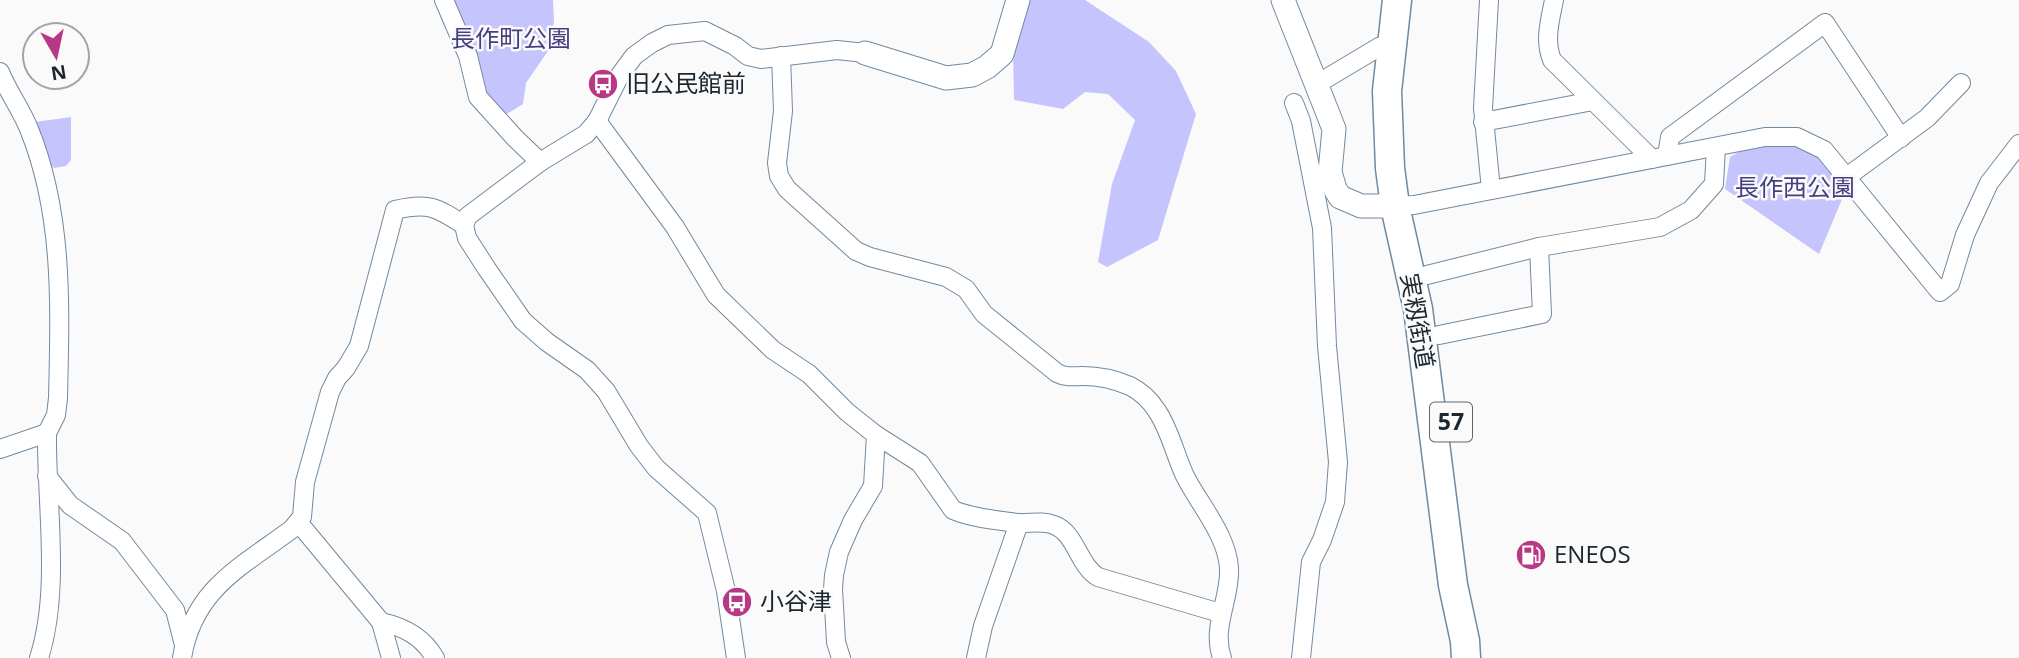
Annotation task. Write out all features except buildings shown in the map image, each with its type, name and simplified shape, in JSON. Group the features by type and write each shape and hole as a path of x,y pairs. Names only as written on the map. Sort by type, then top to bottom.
{"main road":[{"name":"実籾街道","path":"1397,0 1387,90 1390,168 1427,275 1439,335 1460,485 1468,617 1465,649"},
{"name":"実籾街道","path":"1415,0 1404,98 1407,165 1405,205 1453,585 1465,649"}],"street":[{"path":"444,0 468,56 478,97 540,162"},
{"path":"736,658 726,591 708,513 656,468 639,446 606,391 587,370 523,321 467,238 464,225 468,216 540,162 586,134 597,121 620,75 634,56 668,35 705,32 735,46 748,56 761,59 837,50 865,53 946,78 972,75 1002,54 1018,0"},
{"path":"1283,0 1334,129 1329,172 1335,189 1340,197 1361,206 1405,205 1765,137 1797,137 1824,150 1848,176 1940,292 1950,284 1965,235 1989,183 2019,144"},
{"path":"1489,0 1483,122 1491,190"},
{"path":"1554,0 1547,38 1552,60 1592,102 1659,158"},
{"path":"1659,158 1670,136 1825,23 1901,138"},
{"path":"1317,84 1379,47 1390,44"},
{"path":"781,57 783,111 777,163 779,176 787,189 856,251 946,277 966,289 984,314 1057,373 1066,377 1084,376 1114,380 1148,398 1160,414 1185,475 1220,540 1229,566 1228,587 1220,613 1218,656"},
{"path":"0,72 29,128 45,175 54,216 60,290 58,398 56,415 47,433 51,578 44,642 39,658"},
{"path":"1848,176 1927,118 1961,83"},
{"path":"1483,122 1592,102"},
{"path":"1294,103 1301,121 1322,228 1327,346 1338,462 1335,502 1311,562 1301,658"},
{"path":"597,121 675,227 716,295 773,350 809,374 847,412 876,435 920,463 953,510 1019,523 1054,524 1066,531 1080,558 1098,578 1220,613"},
{"path":"1427,275 1539,247 1660,227 1691,210 1714,184 1716,146"},
{"path":"183,652 189,628 214,588 292,529 302,517 305,482 326,405 337,378 359,346 395,210 425,206 440,209 464,225"},
{"path":"1439,335 1542,314 1539,247"},
{"path":"0,449 47,433"},
{"path":"841,658 836,642 834,575 839,552 853,520 873,486 876,435"},
{"path":"47,476 71,505 122,541 175,610 183,652"},
{"path":"298,522 381,622 391,658"},
{"path":"976,658 983,626 1019,523"},
{"path":"381,622 400,626 427,643 435,658"}],"green space":[{"name":"長作町公園","path":"452,0 553,0 554,22 548,51 526,83 523,104 505,115 483,92"},
{"path":"1025,0 1085,0 1149,42 1176,71 1196,114 1158,240 1107,267 1098,262 1112,184 1135,120 1108,94 1085,92 1063,109 1014,100 1013,49"},
{"path":"71,117 71,160 66,166 54,168 48,163 35,122"},
{"name":"長作西公園","path":"1772,143 1807,149 1823,159 1848,185 1819,254 1725,189 1730,157 1743,149"}],"place":[{"name":"旧公民館前","path":"603,84"},
{"name":"ENEOS","path":"1531,555"},
{"name":"小谷津","path":"737,602"}]}
